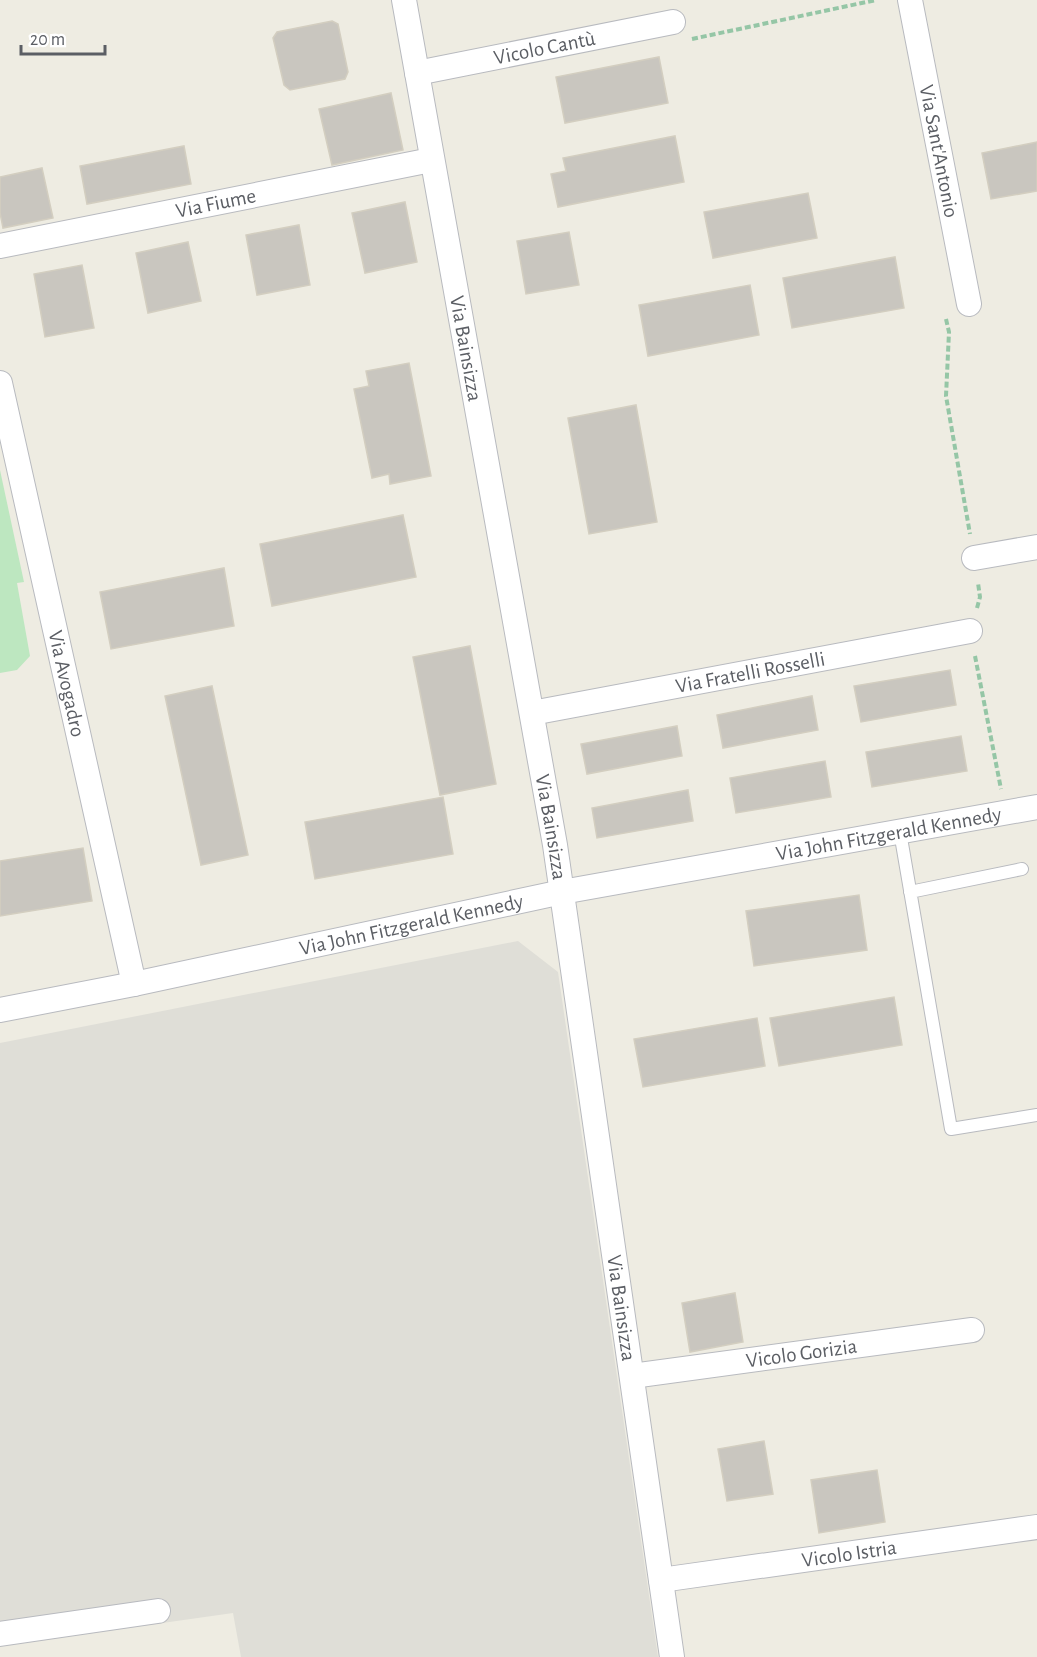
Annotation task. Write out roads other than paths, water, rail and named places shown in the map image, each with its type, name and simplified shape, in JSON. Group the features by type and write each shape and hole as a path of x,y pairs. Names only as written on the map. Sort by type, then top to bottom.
{"street":[{"name":"Via Bainsizza","path":"404,0 562,892 672,1657"},
{"name":"Via Sant'Antonio","path":"910,0 969,304"},
{"name":"Vicolo Cantù","path":"417,73 671,22"},
{"name":"Via Fiume","path":"0,246 431,160"},
{"name":"Via Avogadro","path":"0,383 134,984"},
{"path":"974,558 1037,548"},
{"name":"Via Fratelli Rosselli","path":"532,713 970,630"},
{"name":"Via John Fitzgerald Kennedy","path":"0,1010 134,984 562,892 1037,807"},
{"name":"Vicolo Gorizia","path":"632,1376 972,1330"},
{"name":"Vicolo Istria","path":"662,1580 1037,1527"},
{"path":"0,1634 158,1611"}],"lane":[{"path":"900,832 951,1129 1037,1115"},
{"path":"910,892 1022,868"}]}
